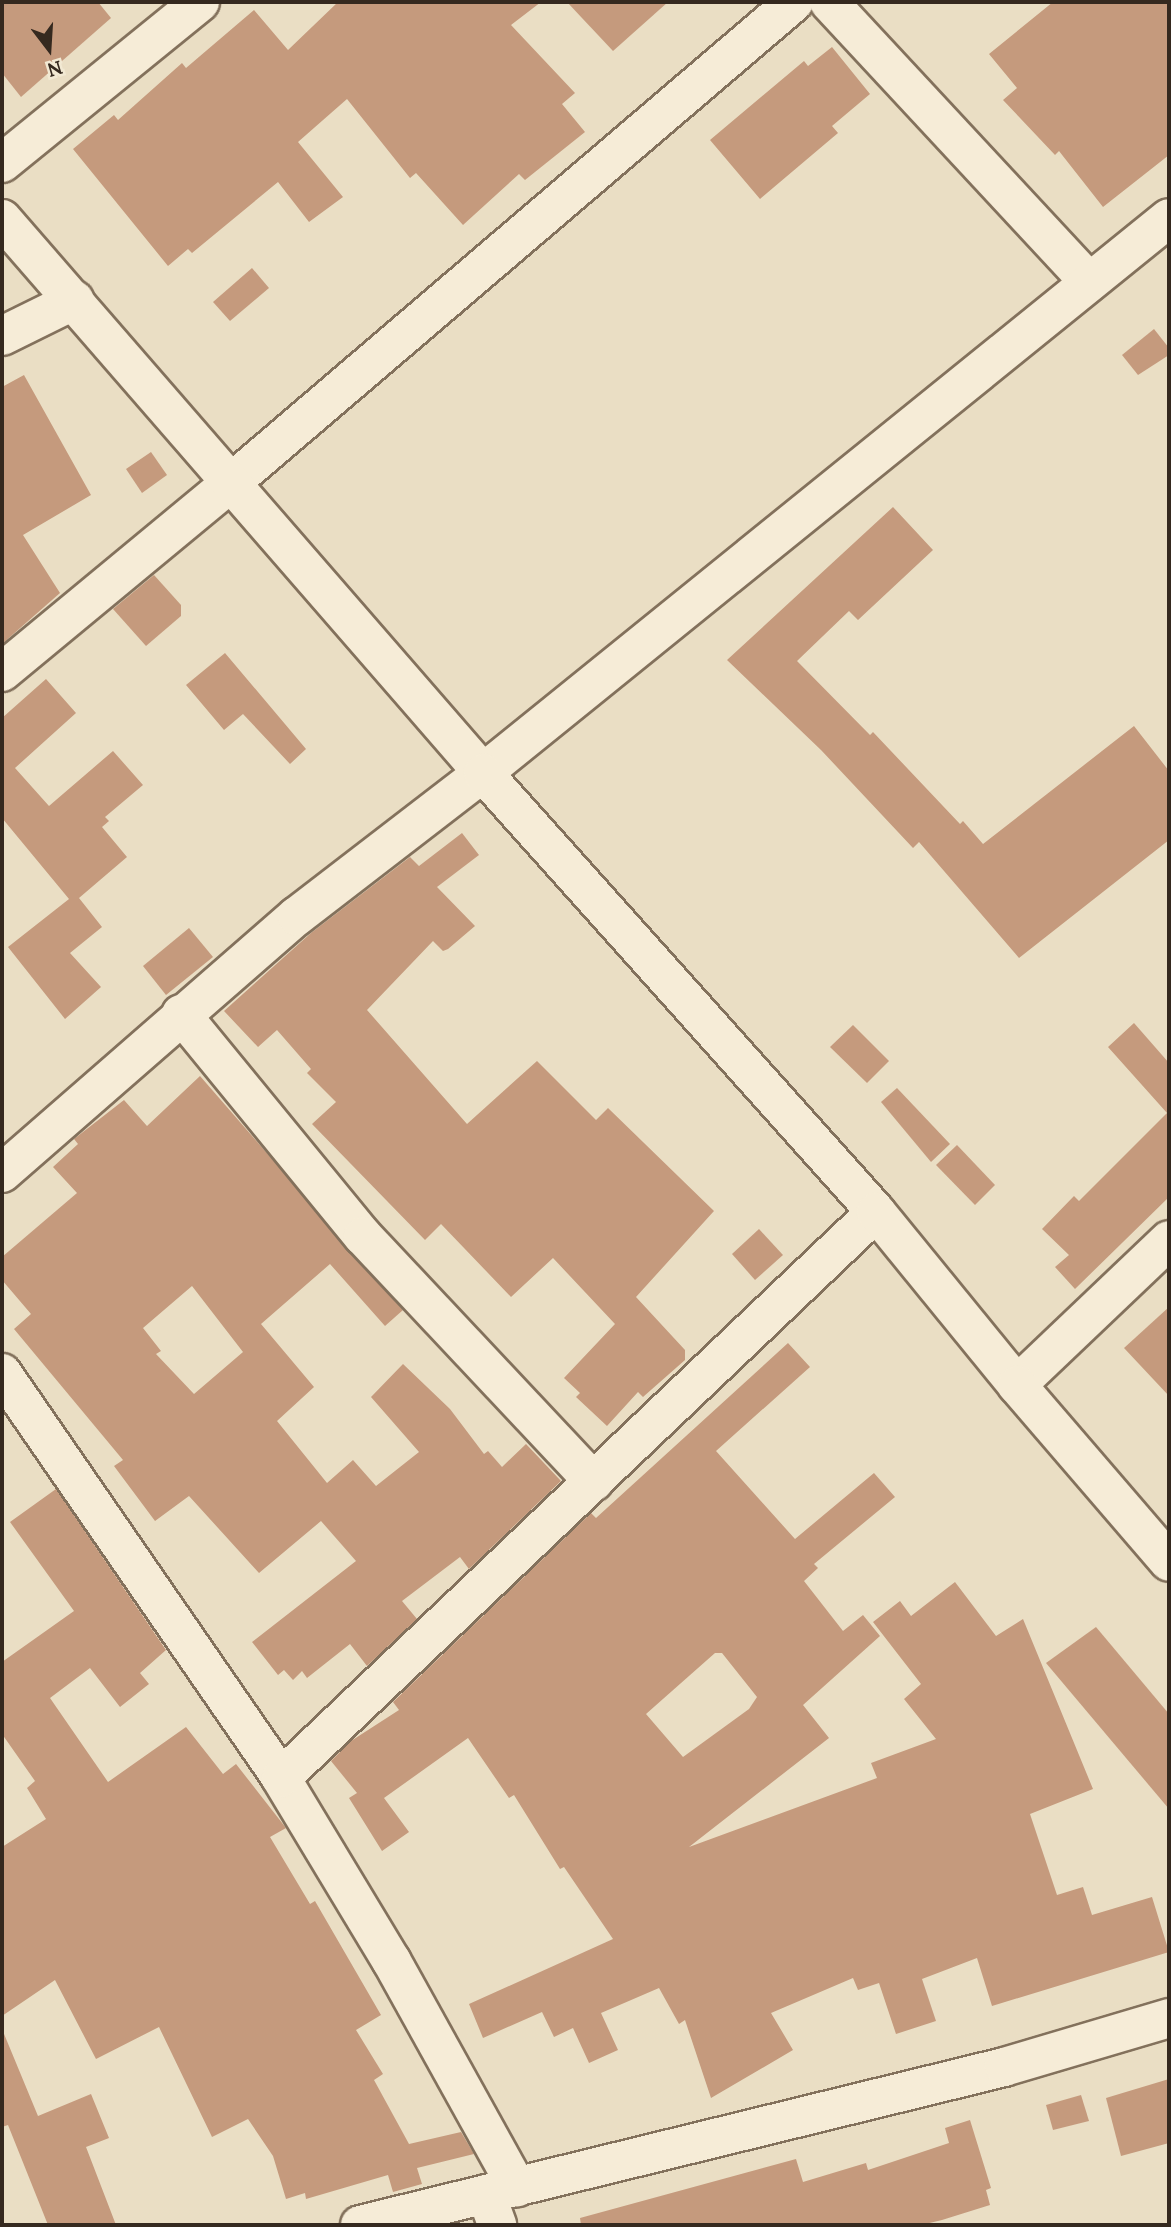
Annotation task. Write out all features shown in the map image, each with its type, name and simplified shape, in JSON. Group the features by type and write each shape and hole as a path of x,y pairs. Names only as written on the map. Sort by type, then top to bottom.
{"street":[{"path":"2,163 200,2"},
{"path":"2,672 232,482 794,2"},
{"path":"829,2 1089,282"},
{"path":"2,1173 181,1014 297,916 483,773 1169,218"},
{"path":"2,219 483,773 876,1212 1017,1385 1169,1562"},
{"path":"2,337 75,300"},
{"path":"181,1014 363,1236 594,1482"},
{"path":"281,1778 876,1212"},
{"path":"1017,1385 1169,1240"},
{"path":"2,1374 281,1778 391,1960 500,2202"},
{"path":"360,2225 500,2202 1004,2067 1169,2018"}],"building":[{"path":"2,2 98,2 111,18 21,97 2,73"},
{"path":"338,2 541,2 511,25 575,93 562,104 585,132 525,180 519,174 463,225 416,173 410,178 347,99 298,142 343,197 309,222 278,182 192,253 188,249 168,266 73,149 114,115 118,120 182,63 186,68 254,10 288,50"},
{"path":"567,2 668,2 613,51"},
{"path":"1053,2 1169,2 1169,155 1103,207 1059,151 1055,155 1003,100 1017,88 989,54"},
{"path":"832,47 870,94 832,126 838,133 760,199 710,140 804,61 808,66"},
{"path":"252,268 269,288 230,321 213,302"},
{"path":"1154,329 1169,348 1169,355 1138,375 1122,355"},
{"path":"24,375 91,495 23,535 60,593 2,644 2,387"},
{"path":"151,452 167,475 142,493 126,469"},
{"path":"893,507 933,550 858,620 849,611 797,661 870,735 873,732 960,824 963,821 983,844 1134,726 1169,771 1169,840 1019,958 919,842 913,848 821,750 727,660"},
{"path":"154,575 181,605 181,616 146,646 113,609"},
{"path":"225,653 306,749 290,764 243,714 224,730 186,685"},
{"path":"46,679 76,713 15,768 49,806 113,751 143,785 105,817 109,821 102,827 127,857 79,898 102,927 70,953 101,987 65,1019 8,947 69,899 2,818 2,718"},
{"path":"462,833 479,855 437,887 475,926 443,951 433,941 367,1010 467,1124 537,1061 596,1120 608,1108 714,1211 636,1297 685,1350 685,1360 643,1397 638,1392 607,1426 576,1397 580,1393 564,1378 615,1324 553,1258 511,1297 441,1224 425,1240 312,1124 336,1102 307,1073 311,1069 277,1030 258,1047 224,1011 311,933 410,857 419,866"},
{"path":"189,928 213,957 166,995 143,966"},
{"path":"1134,1023 1169,1063 1169,1197 1075,1289 1055,1267 1069,1255 1042,1229 1074,1196 1079,1201 1167,1113 1108,1047"},
{"path":"853,1025 889,1061 867,1083 830,1047"},
{"path":"200,1076 403,1310 385,1326 330,1264 261,1324 314,1387 277,1421 327,1483 353,1460 376,1486 419,1452 371,1397 403,1364 450,1409 484,1454 488,1451 502,1467 526,1444 561,1481 469,1569 460,1557 402,1601 417,1619 367,1666 350,1644 307,1678 302,1671 293,1680 284,1670 278,1675 252,1642 356,1561 321,1521 259,1573 189,1496 155,1521 114,1466 123,1460 14,1329 31,1314 2,1280 2,1257 77,1193 53,1167 78,1144 74,1139 124,1100 147,1126","holes":["192,1286 243,1352 194,1394 156,1354 161,1351 143,1328"]},
{"path":"897,1088 950,1144 931,1162 881,1102"},
{"path":"957,1145 995,1185 975,1205 936,1165"},
{"path":"759,1229 783,1255 755,1280 732,1254"},
{"path":"1169,1307 1169,1396 1124,1348"},
{"path":"788,1343 810,1367 716,1451 795,1539 874,1473 895,1497 814,1564 818,1568 804,1581 843,1631 863,1615 880,1636 803,1705 829,1738 689,1847 877,1778 871,1763 936,1739 904,1699 921,1684 873,1622 900,1601 911,1616 955,1582 996,1636 1023,1619 1093,1789 1030,1814 1057,1895 1083,1887 1092,1915 1152,1897 1169,1952 992,2006 977,1958 922,1979 936,2021 896,2034 879,1983 858,1990 853,1978 771,2013 793,2050 711,2098 685,2020 679,2024 659,1988 601,2013 618,2050 589,2063 573,2028 554,2037 542,2012 483,2038 469,2004 613,1939 564,1867 560,1869 514,1795 509,1798 468,1738 384,1798 409,1832 382,1851 349,1798 357,1793 331,1761 351,1741 399,1710 393,1702 591,1513 596,1518","holes":["715,1653 722,1653 757,1697 749,1709 683,1757 646,1714"]},
{"path":"56,1489 166,1650 140,1673 149,1684 120,1707 90,1668 50,1698 108,1782 186,1727 223,1774 236,1764 286,1828 270,1837 310,1904 315,1901 381,2015 356,2030 383,2074 374,2080 409,2144 461,2132 474,2154 417,2168 422,2184 393,2192 388,2175 306,2199 305,2193 286,2199 273,2156 248,2119 212,2137 159,2027 96,2059 55,1980 2,2016 2,1847 46,1819 27,1788 35,1781 2,1734 2,1662 74,1611 10,1522"},
{"path":"1096,1627 1169,1714 1169,1809 1046,1663"},
{"path":"2,2029 38,2116 91,2094 109,2138 86,2147 116,2225 48,2225 8,2125 2,2127"},
{"path":"1169,2079 1169,2143 1121,2156 1106,2098"},
{"path":"1081,2095 1089,2121 1053,2130 1046,2105"},
{"path":"970,2120 991,2188 986,2190 990,2205 942,2220 921,2225 581,2225 580,2218 796,2159 803,2182 866,2163 868,2170 949,2143 945,2128"}]}
